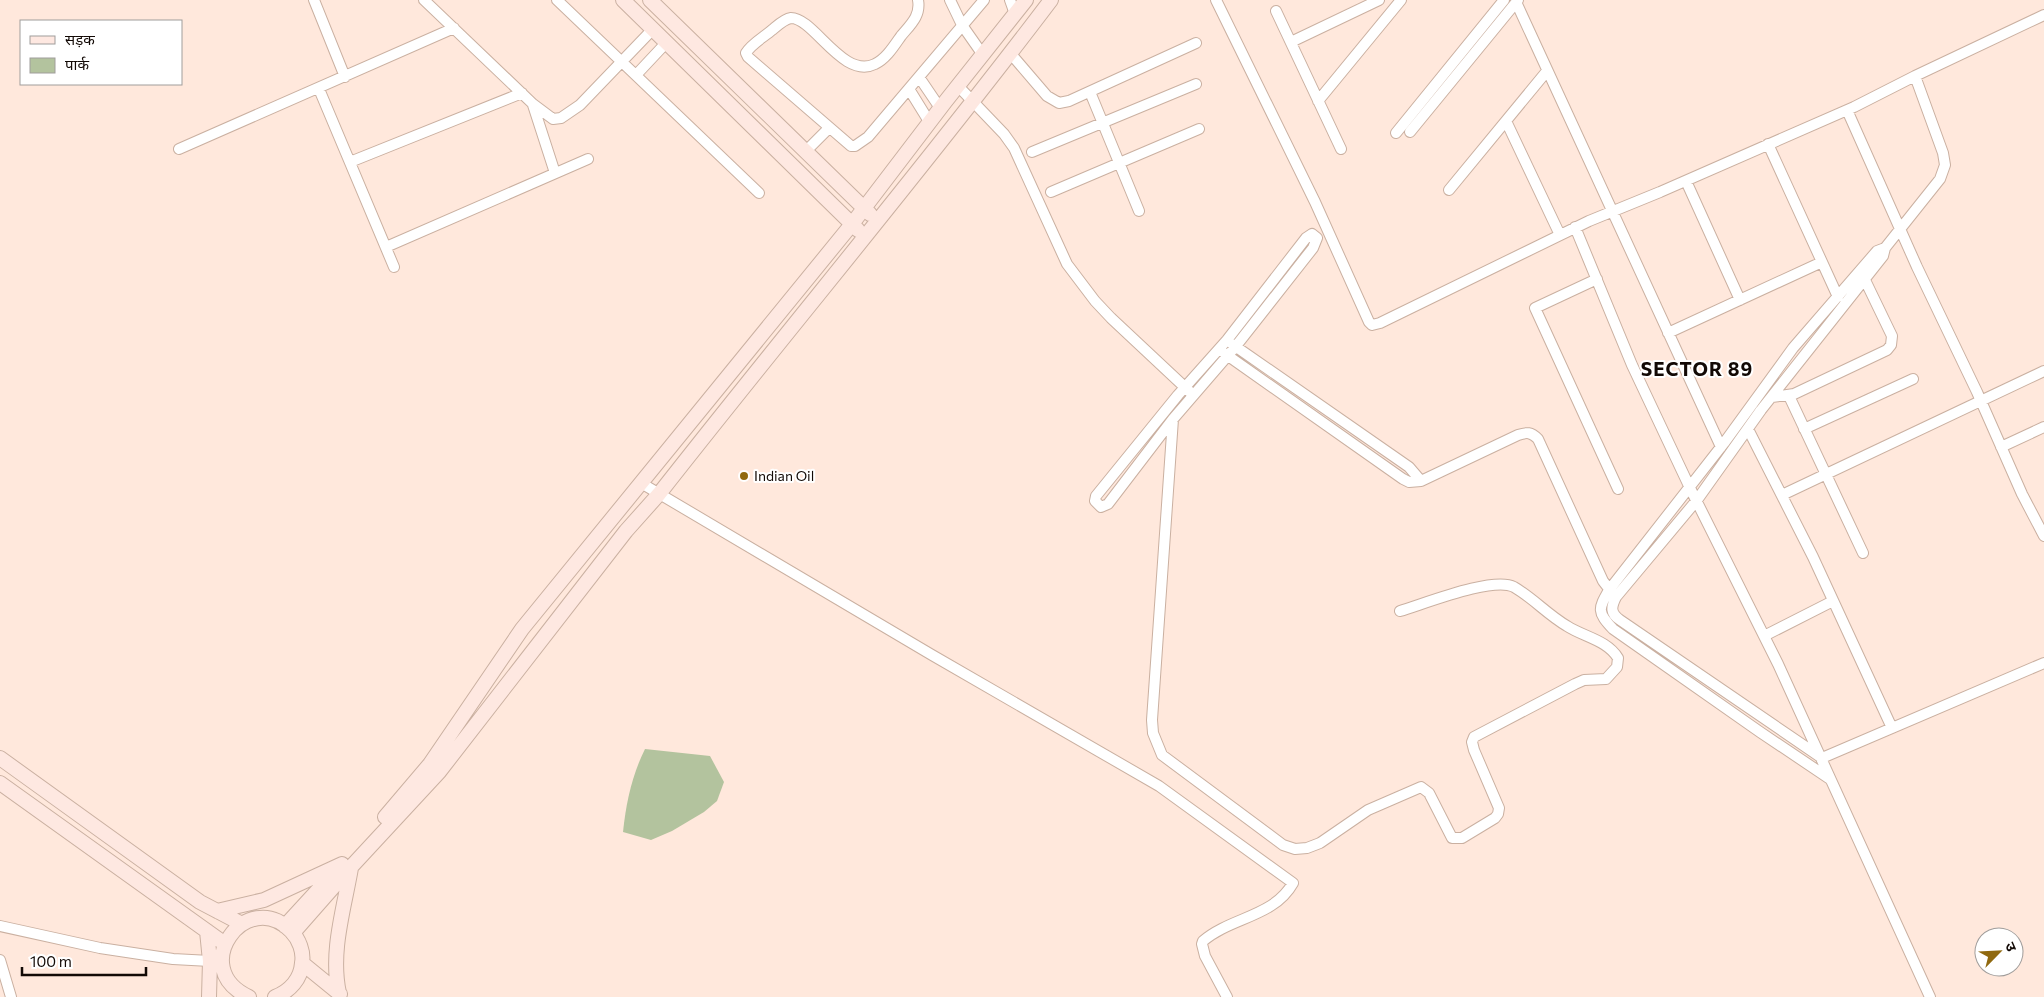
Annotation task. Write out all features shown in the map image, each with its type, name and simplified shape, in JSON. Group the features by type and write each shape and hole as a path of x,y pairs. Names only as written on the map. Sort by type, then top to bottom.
{"street":[{"path":"314,0 345,77"},
{"path":"424,0 533,104 553,120 561,118 580,105 653,29"},
{"path":"557,0 759,192"},
{"path":"623,0 866,237"},
{"path":"650,0 864,210 879,221"},
{"path":"918,0 917,17 883,59 866,67 844,61 809,29 797,20 790,18 782,22 747,50 746,53 748,57 851,146 861,144 984,0"},
{"path":"950,0 962,25 983,55"},
{"path":"1010,0 1015,14"},
{"path":"217,911 264,900 347,866 418,780 522,629 864,210 940,108 1026,0"},
{"path":"289,930 347,866 439,772 620,539 879,221 1052,0"},
{"path":"1216,0 1315,202 1368,322 1372,325 1380,323 1575,228 1847,110 2044,15"},
{"path":"1291,42 1379,0"},
{"path":"1318,101 1400,0"},
{"path":"1396,133 1504,0"},
{"path":"1410,132 1517,1 1547,71 1721,448"},
{"path":"1276,12 1341,149"},
{"path":"179,149 454,28"},
{"path":"636,75 666,43"},
{"path":"1011,54 1047,96 1059,103 1069,102 1196,43"},
{"path":"1449,190 1547,71"},
{"path":"1830,779 1612,629 1601,615 1601,603 1697,500 1772,397 1883,256 1885,248 1899,228 1940,179 1945,165 1943,153 1915,76"},
{"path":"919,77 940,108"},
{"path":"1032,152 1196,84"},
{"path":"958,86 1004,134 1014,148 1067,264 1095,301 1193,396"},
{"path":"319,89 394,267"},
{"path":"909,89 930,122"},
{"path":"1090,92 1139,211"},
{"path":"350,162 522,93"},
{"path":"533,104 555,173"},
{"path":"1847,110 1899,228 1981,401 2022,494 2044,536"},
{"path":"1506,121 1560,235"},
{"path":"805,152 829,128"},
{"path":"1051,192 1199,129"},
{"path":"1768,144 1838,297"},
{"path":"386,248 588,159"},
{"path":"1686,181 1740,300"},
{"path":"1575,228 1632,365 1822,758 1930,997"},
{"path":"1310,235 1315,236 1317,238 1313,248 1236,346 1173,419 1108,504 1101,507 1098,505 1095,500 1096,496 1185,387 1227,340 1306,238 1310,235"},
{"path":"1822,758 1620,620 1612,611 1612,593 1721,448 1793,348 1877,251 1885,248"},
{"path":"1668,333 1822,262"},
{"path":"1596,279 1535,308 1618,489"},
{"path":"1772,397 1789,396 1879,354 1891,345 1892,336 1865,280"},
{"path":"1227,340 1410,468 1421,481"},
{"path":"1219,349 1409,482 1421,481 1525,432 1532,434 1538,440 1603,581 1612,593"},
{"path":"1782,495 2044,371"},
{"path":"1804,429 1913,379"},
{"path":"1789,396 1863,552"},
{"path":"1173,419 1152,720 1153,733 1162,755 1282,845 1295,849 1307,848 1320,843 1368,810 1421,788 1429,793 1452,838 1462,838 1495,818 1499,808 1474,750 1472,742 1474,737 1584,680 1606,680 1617,667 1618,658 1614,652 1596,640 1568,628 1514,587 1503,583 1490,584 1400,612"},
{"path":"2001,448 2044,427"},
{"path":"1748,429 1782,495 1892,728"},
{"path":"646,478 932,655 1159,786 1293,883 1286,894 1276,903 1203,941 1205,956 1228,997"},
{"path":"1764,636 1833,601"},
{"path":"1601,615 1612,611"},
{"path":"1822,758 2044,663"},
{"path":"0,758 192,897 242,924"},
{"path":"0,783 224,944"},
{"path":"342,995 335,975 347,866"},
{"path":"248,997 238,992 230,984 225,974 222,954 224,944 235,929 242,924 260,918 269,919 289,930 301,947 302,963 296,981 281,996"},
{"path":"0,926 100,948 173,959 210,962"},
{"path":"207,932 210,962 209,997"},
{"path":"0,960 11,997"},
{"path":"302,963 342,995"},
{"path":"209,997 225,974"}],"green space":[{"path":"645,749 710,756 724,782 717,801 704,812 672,831 651,840 623,832 630,789"}],"place":[{"name":"Indian Oil","path":"744,476"}],"district":[{"name":"SECTOR 89","path":"1697,369"}]}
